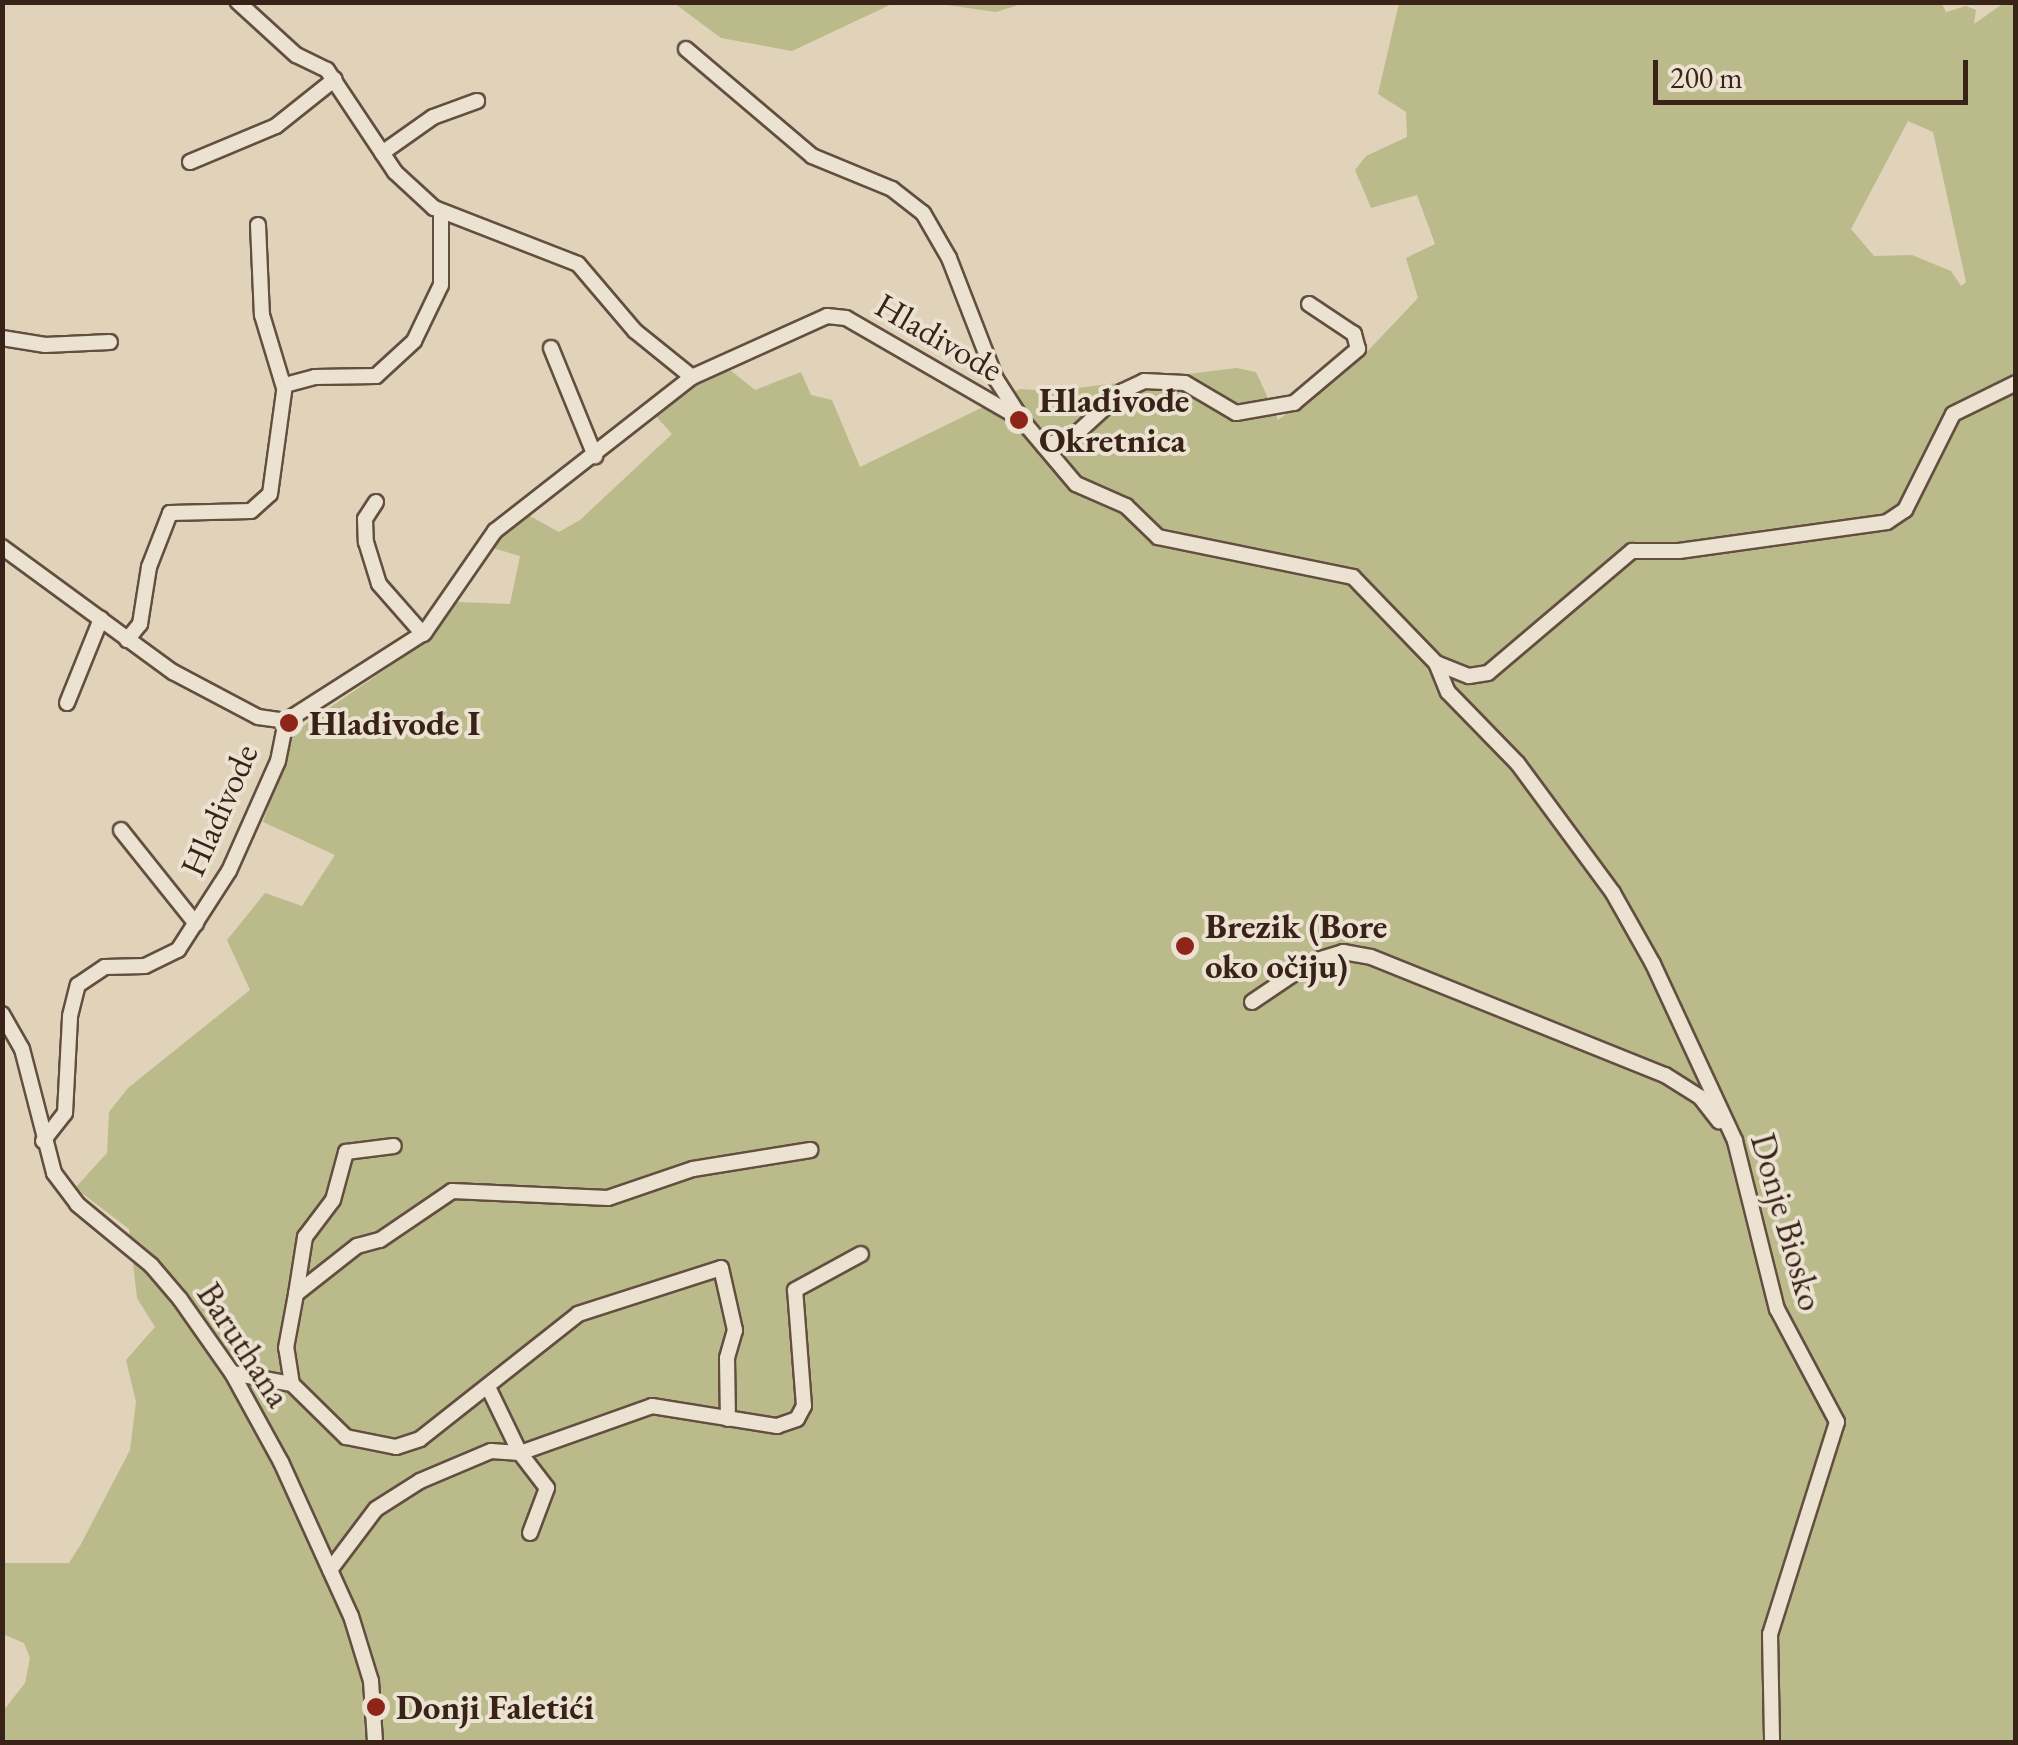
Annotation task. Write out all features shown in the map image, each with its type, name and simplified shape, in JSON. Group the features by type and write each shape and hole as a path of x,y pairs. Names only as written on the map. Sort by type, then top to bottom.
{"street":[{"path":"238,2 335,79 382,153 441,212 578,264 604,301 692,377"},
{"path":"686,48 812,156 892,189 923,212 949,258 996,380 1022,418"},
{"path":"190,162 276,126 335,79"},
{"path":"382,153 433,117 478,101"},
{"path":"284,388 294,380 376,376 414,341 441,285 441,212"},
{"path":"128,640 140,624 150,567 170,512 251,510 270,494 278,474 284,388 262,315 258,224"},
{"path":"1044,446 1075,434 1122,391 1144,381 1185,383 1236,413 1294,403 1358,349 1354,334 1309,304"},
{"name":"Hladivode","path":"198,922 267,788 286,721 422,634 441,617 495,531 692,377 837,316 1022,418 1076,484 1126,506 1158,537 1353,577 1436,663"},
{"path":"2,338 46,345 110,342"},
{"path":"550,348 595,456"},
{"path":"1436,663 1470,676 1488,673 1632,551 1679,551 1887,522 1905,510 1953,414 2016,383"},
{"path":"376,502 366,531 379,584 422,634"},
{"name":"Hladivode","path":"2,547 209,694 258,716 286,721"},
{"path":"67,703 101,620"},
{"name":"Donje Biosko","path":"1436,663 1448,692 1532,782 1633,923 1735,1141 1777,1309 1837,1422 1770,1634 1772,1742"},
{"path":"43,1141 65,1113 70,1016 78,985 105,967 163,961 198,922 121,830"},
{"path":"1252,1002 1312,962 1344,952 1372,957 1665,1076 1700,1097 1735,1141"},
{"name":"Baruthana","path":"4,1016 22,1049 43,1141 66,1192 152,1264 232,1373 351,1616 371,1681 376,1742"},
{"path":"292,1384 286,1348 305,1237 332,1200 346,1152 394,1146"},
{"path":"296,1294 357,1246 380,1240 452,1191 608,1198 694,1168 810,1150"},
{"path":"330,1570 376,1509 420,1481 491,1451 520,1453 652,1406 777,1426 802,1413 795,1290 861,1254"},
{"path":"232,1373 292,1384 346,1437 396,1447 420,1439 489,1389 578,1314 721,1268 735,1330 727,1358 728,1419"},
{"path":"489,1389 520,1453 547,1488 530,1532"}],"green space":[{"path":"1024,2 996,12 933,3"},
{"path":"1941,2 1946,12 1966,6 1976,10 1974,24 2004,3 2015,3 2015,1742 3,1742 3,1711 25,1683 30,1658 24,1643 5,1635 3,1563 69,1563 130,1450 136,1402 126,1360 155,1327 137,1298 129,1229 75,1188 107,1153 109,1112 128,1088 250,990 227,940 265,893 302,906 335,855 263,822 293,733 431,638 457,602 510,604 520,556 489,547 528,515 559,532 580,520 672,434 655,415 725,366 755,390 801,372 811,395 832,400 860,467 1020,389 1053,391 1236,368 1256,372 1278,420 1363,356 1418,298 1406,258 1435,244 1417,195 1371,208 1355,170 1366,156 1407,137 1406,112 1378,94 1399,3","holes":["1908,121 1933,132 1966,282 1961,286 1951,271 1912,255 1874,256 1851,229"]},
{"path":"674,3 894,3 792,51 721,38"}],"place":[{"name":"Hladivode Okretnica","path":"1019,420"},
{"name":"Hladivode I","path":"289,723"},
{"name":"Brezik (Bore oko očiju)","path":"1185,946"},
{"name":"Donji Faletići","path":"376,1707"}]}
